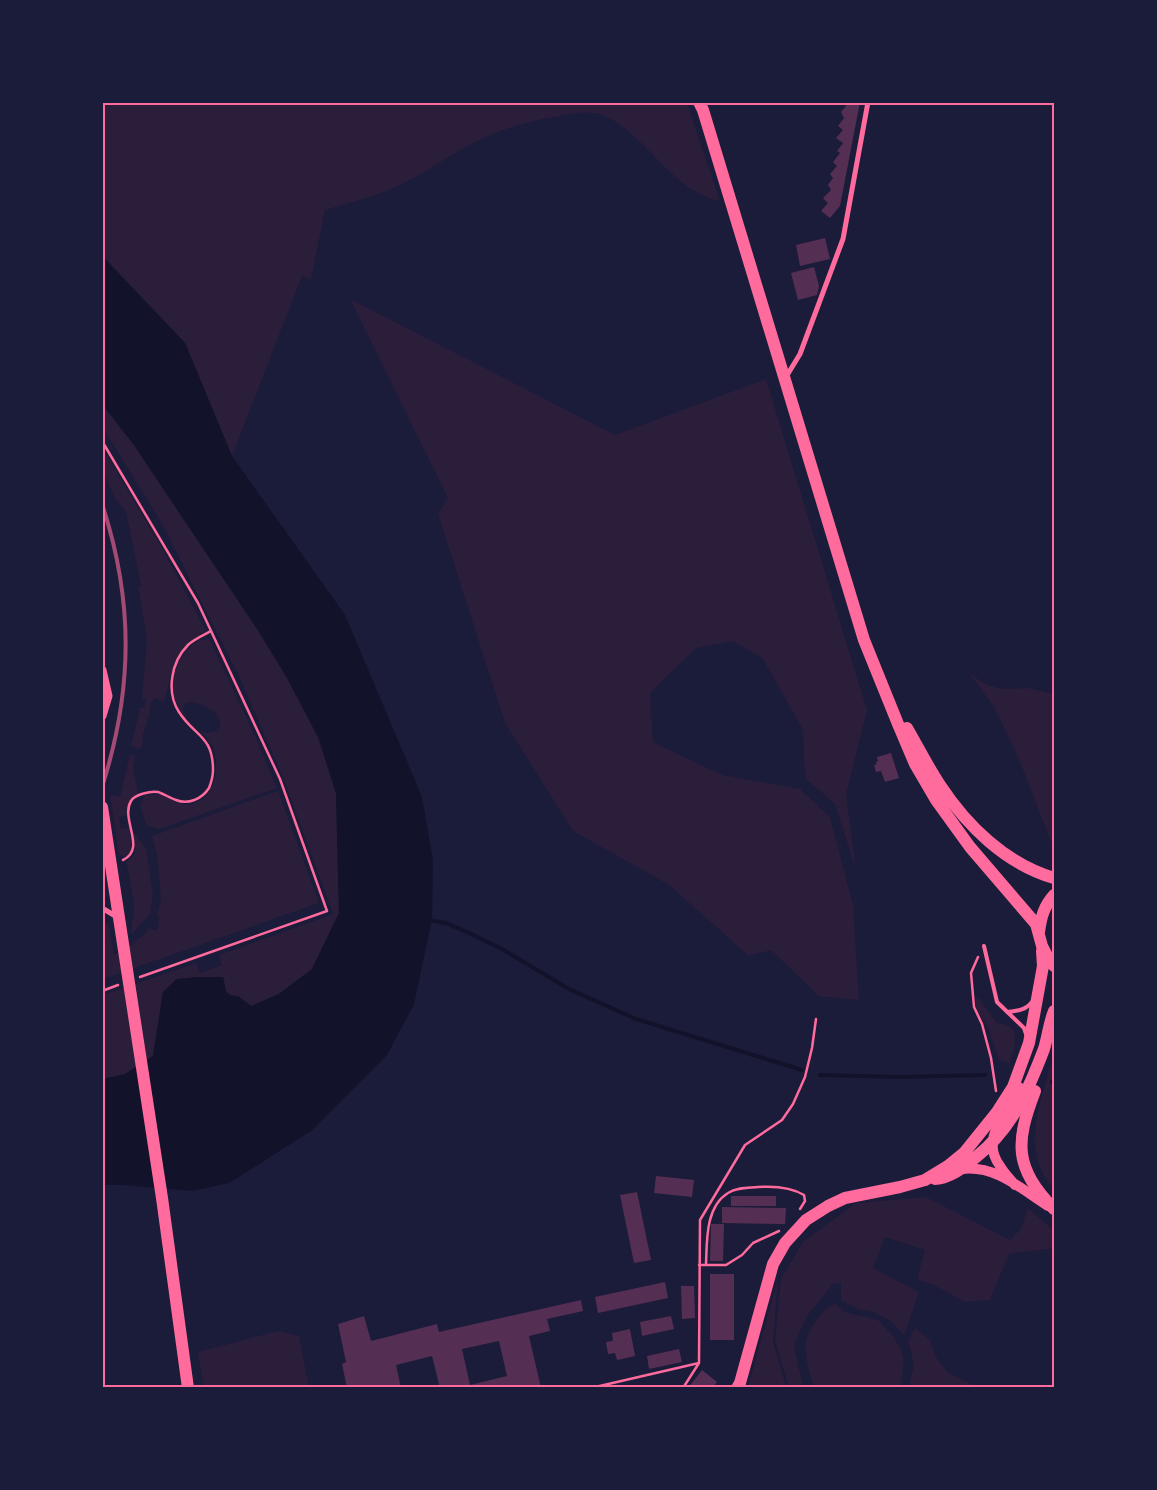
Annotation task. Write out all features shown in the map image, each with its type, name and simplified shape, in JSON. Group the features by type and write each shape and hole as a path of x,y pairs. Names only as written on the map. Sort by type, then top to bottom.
{"main road":[{"path":"699,102 864,640 884,690 915,764 936,800 970,848 1030,916 1039,932 1043,966 1029,1057 1018,1090 998,1122 992,1143 999,1166 1015,1185"},
{"path":"884,690 896,707 940,786 967,820 1002,853 1027,868 1054,878"},
{"path":"102,807 162,1198 188,1388"},
{"path":"1039,932 1042,916 1054,895"},
{"path":"1042,946 1054,966"},
{"path":"1054,1011 1037,1086 1024,1119 1022,1134 1022,1154 1031,1181 1054,1210"},
{"path":"925,1180 948,1166 964,1153 997,1112 1013,1087 1030,1043"},
{"path":"739,1386 773,1264 785,1243 806,1220 836,1202 860,1194 900,1187 925,1180 941,1179 962,1169 992,1143 1010,1122 1024,1098 1045,1046"},
{"path":"962,1169 984,1169 996,1173 1054,1210"}],"street":[{"path":"785,378 800,354 843,239 868,102"},
{"path":"102,670 108,696 102,716"},
{"path":"102,865 109,852"},
{"path":"102,908 119,919"}],"lane":[{"path":"984,946 997,1002 1024,1028 1030,1043"},
{"path":"1007,1012 1018,1011 1028,1006 1039,988"}],"path":[{"path":"102,441 198,603 280,778 327,911 140,977"},
{"path":"124,860 132,854 133,850 128,808 131,800 138,794 158,792 177,801 190,802 201,797 209,788 213,774 213,759 208,744 179,712 173,690 173,678 174,666 189,644 211,631"},
{"path":"984,946 971,973 974,1007 982,1024 991,1058 998,1100"},
{"path":"102,991 121,984"},
{"path":"683,1388 699,1363 700,1220 745,1145 782,1120 794,1104 808,1067 816,1019"},
{"path":"706,1265 707,1228 719,1203 728,1193 742,1188 766,1187 796,1190 804,1195 805,1201 799,1210"},
{"path":"699,1265 726,1265 742,1256 753,1243 780,1230"},
{"path":"591,1388 699,1363"}],"shaded area":[{"path":"103,103 687,103 720,201 703,195 688,186 621,125 600,114 582,113 521,124 502,130 464,148 398,186 367,198 325,210 311,280 302,276 232,456 185,343 103,256"},
{"path":"102,256 185,343 232,456 345,615 422,797 433,860 432,919 414,1004 387,1055 311,1131 229,1183 193,1191 103,1185 103,1079 125,1074 153,1056 163,992 177,979 223,977 226,991 230,995 239,997 251,1006 279,994 312,969 339,913 336,793 318,737 286,676 259,632 134,445 103,405"},
{"path":"350,299 615,435 766,379 867,710 846,795 856,870 835,804 805,778 803,730 763,659 733,641 696,648 650,693 653,742 722,775 800,789 830,817 853,905 859,1000 819,996 771,950 749,956 669,885 573,831 505,723 438,514 448,498"},
{"path":"102,405 134,445 259,632 286,676 318,737 336,793 339,913 312,969 279,994 251,1006 240,997 230,995 226,991 223,977 177,979 163,992 153,1056 125,1074 103,1079 103,995 196,963 200,973 222,965 219,955 333,914 285,782 239,676 161,522 103,428"},
{"path":"102,447 162,548 206,631 199,634 200,636 191,642 178,657 164,702 156,698 151,702 142,738 142,747 137,750 137,748 131,746 140,708 144,708 146,700 142,699 147,640 138,587 141,586 126,512 115,498 103,471"},
{"path":"209,638 277,788 159,829 147,826 140,806 145,795 156,794 181,804 190,804 198,802 205,797 213,783 216,758 210,742 201,731 208,733 218,731 219,719 216,714 205,706 186,703 183,709 188,722 182,714 173,689 174,672 182,656 201,639 202,641"},
{"path":"970,674 987,685 1002,689 1028,688 1054,694 1054,849 1018,757 994,707"},
{"path":"130,754 135,756 133,766 138,793 130,802 128,815 119,817 121,829 129,828 132,852 125,857 120,855 118,850 110,795 120,797"},
{"path":"278,791 319,903 103,979 102,918 109,926 114,955 135,943 148,928 156,930 158,928 159,920 157,914 161,900 157,855 152,836"},
{"path":"133,831 146,849 153,894 150,914 131,935 134,906 126,862 135,854"},
{"path":"978,997 997,1023 1006,1025 1014,1032 1016,1037 1010,1063 999,1060 988,1027 976,1009"},
{"path":"1054,1055 1054,1190 1040,1167 1036,1154 1035,1140 1038,1111"},
{"path":"926,1197 1010,1240 1021,1229 1028,1208 1054,1231 1054,1248 1009,1254 990,1300 965,1302 934,1285 917,1279 925,1250 885,1237 873,1268 919,1292 904,1336 892,1322 874,1312 858,1309 841,1300 841,1283 833,1284 807,1316 794,1345 803,1387 789,1387 775,1341 781,1278 804,1241 856,1203"},
{"path":"778,1278 773,1341 786,1387 748,1387"},
{"path":"836,1304 844,1312 878,1320 894,1337 904,1360 900,1387 814,1387 806,1354 807,1338 822,1312"},
{"path":"915,1328 930,1340 936,1357 947,1372 977,1387 909,1387 914,1364 908,1341"},
{"path":"278,1331 299,1336 309,1387 204,1387 198,1352"}],"building":[{"path":"843,102 860,102 840,206 830,218 821,211 828,203 823,198 831,190 828,185 833,178 830,174 837,166 833,162 840,153 837,151 843,143 836,138 843,130 838,126 844,118 841,112 846,106"},
{"path":"825,238 830,259 800,266 796,245"},
{"path":"814,267 819,286 817,295 798,300 791,273"},
{"path":"891,753 899,778 885,782 881,771 876,772 874,765 877,764 877,757"},
{"path":"656,1176 694,1180 692,1197 654,1193"},
{"path":"637,1192 651,1260 634,1263 620,1195"},
{"path":"731,1196 776,1196 776,1206 731,1206"},
{"path":"722,1207 786,1208 785,1224 722,1223"},
{"path":"711,1224 724,1224 723,1261 710,1261"},
{"path":"710,1274 734,1274 734,1340 710,1340"},
{"path":"665,1282 668,1298 598,1313 595,1297"},
{"path":"681,1286 694,1286 695,1318 682,1319"},
{"path":"581,1300 583,1311 547,1319 550,1331 529,1336 541,1388 440,1388 432,1356 396,1365 401,1388 347,1388 342,1364 346,1362 338,1324 364,1316 371,1341 437,1324 439,1332","holes":["499,1341 507,1376 470,1385 462,1349"]},
{"path":"671,1316 674,1329 642,1336 640,1322"},
{"path":"630,1329 635,1356 617,1360 615,1353 608,1354 606,1342 613,1341 612,1333"},
{"path":"679,1349 682,1362 649,1369 647,1356"},
{"path":"702,1370 717,1382 713,1388 688,1388"}],"waterway":[{"path":"428,920 446,923 469,933 502,949 569,989 636,1019 802,1070"},
{"path":"820,1075 901,1077 985,1075"}],"railway":[{"path":"102,504 120,576 126,646 120,716 102,787"}]}
